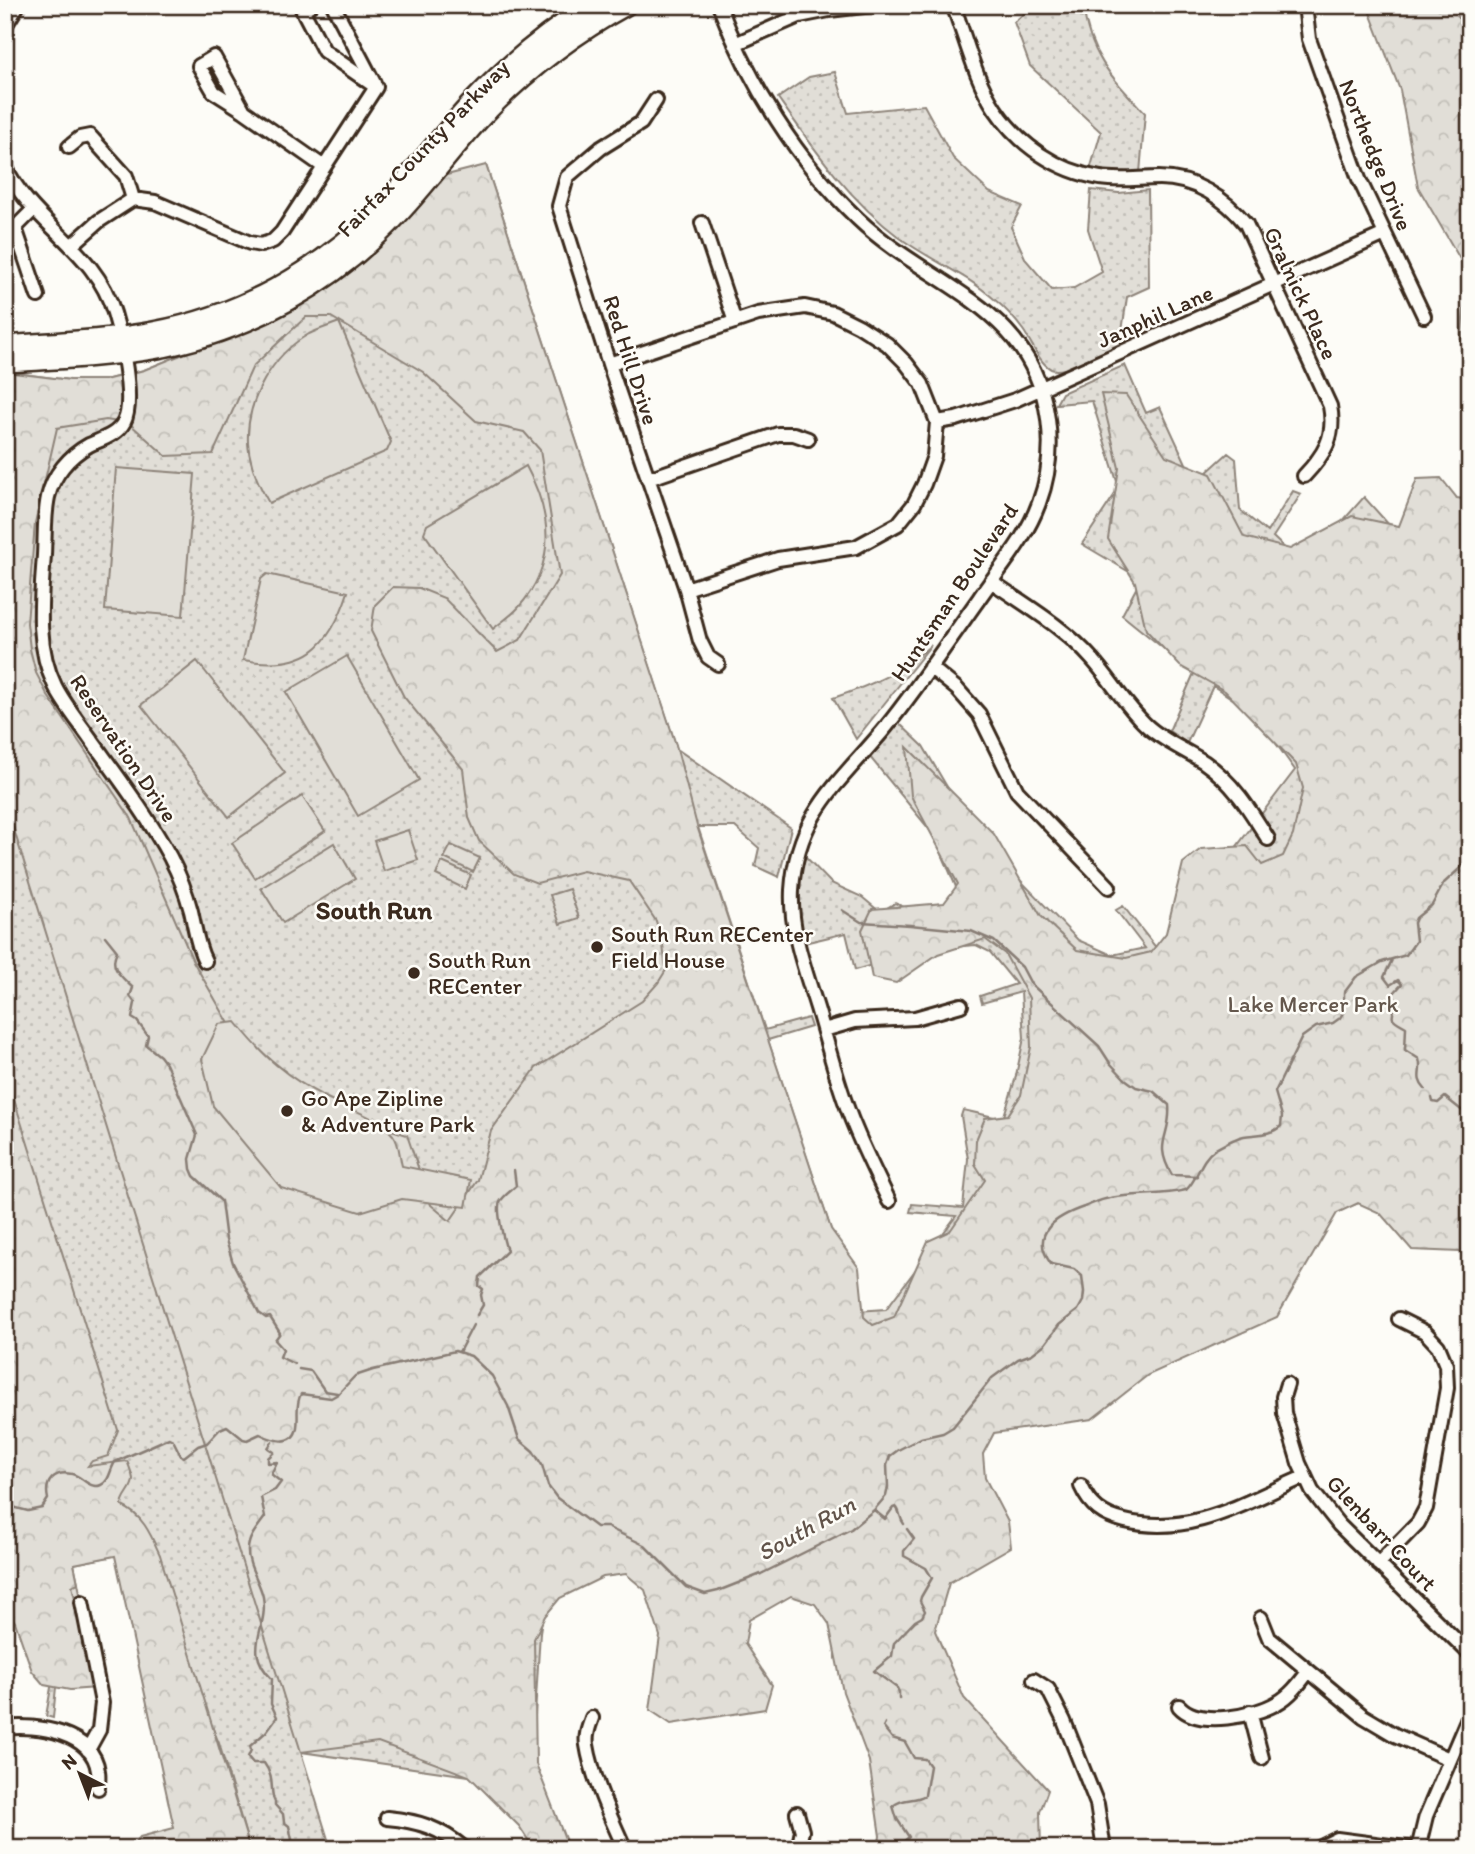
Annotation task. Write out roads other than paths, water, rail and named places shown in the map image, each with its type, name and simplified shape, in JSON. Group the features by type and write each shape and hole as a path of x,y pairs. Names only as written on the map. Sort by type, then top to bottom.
{"highway":[{"name":"Fairfax County Parkway","path":"5,362 120,345 222,312 270,292 347,241 375,214 509,66 592,5"},
{"name":"Fairfax County Parkway","path":"5,346 169,346 220,331 269,311 319,282 364,247 389,224 479,120 519,80 579,33 626,5"}],"street":[{"path":"5,26 18,5"},
{"path":"311,5 302,9 324,51 376,87"},
{"path":"333,5 376,87"},
{"name":"Huntsman Boulevard","path":"719,5 747,69 769,106 839,199 881,239 996,318 1022,350 1042,388 1048,414 1050,447 1044,488 1028,527 885,729 821,801 798,853 793,878 792,905 797,944 856,1130 889,1201"},
{"path":"735,44 799,16 873,5"},
{"name":"Gralnick Place","path":"953,5 989,98 1021,140 1058,165 1087,175 1129,180 1166,179 1184,182 1211,192 1234,210 1246,224 1276,285 1331,412 1329,439 1324,452 1304,476"},
{"name":"Northedge Drive","path":"1305,5 1314,56 1359,179 1424,316"},
{"path":"72,245 116,208 133,199 155,202 235,237 261,245 273,240 282,232 376,87"},
{"name":"Red Hill Drive","path":"656,100 641,123 576,167 567,177 559,206 609,364 686,589 700,641 708,657 718,664"},
{"path":"244,111 324,167"},
{"path":"69,147 80,138 90,136 126,176 133,199"},
{"name":"Reservation Drive","path":"5,166 34,209 89,264 104,289 114,312 129,400 123,424 114,433 84,448 68,461 52,483 42,591 41,642 48,670 59,695 144,813 171,858 186,895 199,948 205,961"},
{"path":"34,209 10,230 38,296"},
{"path":"702,223 735,322"},
{"name":"Janphil Lane","path":"937,422 957,419 1015,400 1385,234"},
{"path":"609,364 758,314 805,307 833,313 887,344 922,384 937,422 934,456 924,484 914,504 898,524 856,548 778,559 686,589"},
{"path":"648,479 778,433 794,434 808,439"},
{"path":"991,580 1079,645 1104,672 1132,711 1152,730 1203,762 1224,779 1246,803 1268,839"},
{"path":"930,667 957,689 979,714 1017,791 1109,887"},
{"path":"824,1030 855,1021 915,1018 961,1005"},
{"path":"1378,1564 1418,1523 1426,1508 1447,1388 1446,1365 1438,1346 1425,1332 1399,1320"},
{"name":"Glenbarr Court","path":"1287,1384 1283,1408 1304,1477 1328,1513 1470,1654"},
{"path":"1081,1486 1093,1507 1105,1515 1141,1525 1164,1527 1218,1515 1304,1477"},
{"path":"82,1602 102,1703 99,1730 88,1750"},
{"path":"1261,1618 1269,1638 1376,1725 1449,1759"},
{"path":"1179,1706 1185,1714 1212,1719 1250,1712 1284,1699 1308,1672"},
{"path":"1034,1680 1048,1689 1069,1732 1097,1804 1104,1849"},
{"path":"1250,1712 1262,1758"},
{"path":"1317,1849 1330,1840 1344,1839 1415,1849 1449,1759 1470,1713"},
{"path":"592,1718 587,1744 602,1795 625,1849"},
{"path":"5,1728 33,1726 54,1730 73,1740 88,1750 98,1769 98,1788"},
{"path":"797,1814 802,1831 798,1849"},
{"path":"387,1818 416,1821 444,1834 465,1849"}],"waterway":[{"name":"South Run","path":"5,1505 28,1511 42,1508 48,1499 49,1483 60,1474 76,1475 93,1486 101,1485 108,1478 115,1462 169,1438 184,1457 227,1426 247,1440 260,1434 276,1440 287,1440 295,1434 301,1394 331,1398 355,1376 455,1351 471,1356 492,1376 508,1406 519,1439 533,1451 542,1465 548,1486 557,1498 596,1527 607,1527 644,1545 686,1587 705,1594 761,1574 851,1529 874,1510 886,1496 890,1456 921,1438 943,1433 953,1427 992,1378 1045,1344 1059,1325 1078,1310 1083,1301 1082,1276 1074,1269 1051,1264 1043,1243 1044,1234 1049,1227 1065,1215 1100,1200 1186,1190 1205,1159 1214,1150 1236,1138 1268,1133 1281,1126 1282,1116 1275,1092 1302,1037 1316,1027 1333,1023 1340,1018 1344,1011 1344,993 1356,977 1382,962 1406,955 1416,941 1416,918 1432,905 1444,883 1470,859"},
{"path":"842,910 861,922 971,931 994,941 1022,967 1031,984 1099,1046 1125,1079 1136,1087 1153,1091 1169,1105 1163,1146 1166,1164 1172,1175 1197,1176"},
{"path":"105,936 117,951 115,967 133,988 130,996 135,1003 132,1018 148,1036 146,1045 166,1064 197,1135 190,1159 194,1176 221,1201 226,1240 233,1263 259,1313 266,1318 270,1317 280,1333 275,1340 283,1349 280,1357 294,1364"},
{"path":"1392,960 1384,977 1390,985 1398,980 1402,984 1393,994 1396,1003 1393,1018 1406,1027 1405,1050 1419,1059 1419,1078 1425,1089"},
{"path":"1432,1098 1433,1102 1438,1103 1445,1097 1465,1113 1470,1121"},
{"path":"477,1315 483,1305 480,1277 507,1251 499,1206 503,1198 516,1186 514,1170"},
{"path":"459,1352 473,1325"},
{"path":"299,1369 311,1371 325,1391 337,1393"},
{"path":"272,1442 268,1448 274,1452 268,1458 268,1463 277,1462 271,1474 281,1482 275,1490 261,1497 265,1517 252,1536 248,1550 249,1562 263,1597 258,1658 272,1679 271,1704 277,1717 266,1732 250,1746 248,1757 253,1763 264,1763 268,1769 275,1805 289,1826 294,1849"},
{"path":"874,1510 885,1519 896,1507 904,1524"},
{"path":"899,1699 897,1688 874,1671 892,1656 894,1643 922,1617 925,1611 921,1597 932,1578 926,1568 904,1556 904,1551 914,1539 907,1529"},
{"path":"885,1723 883,1727 892,1738 905,1742 914,1758 925,1759 930,1766 925,1795 901,1801 893,1806 897,1819 909,1837 895,1849"}],"place":[{"name":"South Run RECenter Field House","path":"597,947"},
{"name":"South Run RECenter","path":"414,973"},
{"name":"Go Ape Zipline & Adventure Park","path":"287,1111"}],"district":[{"name":"South Run","path":"374,910"}],"park label":[{"name":"Lake Mercer Park","path":"1313,1004"}]}
